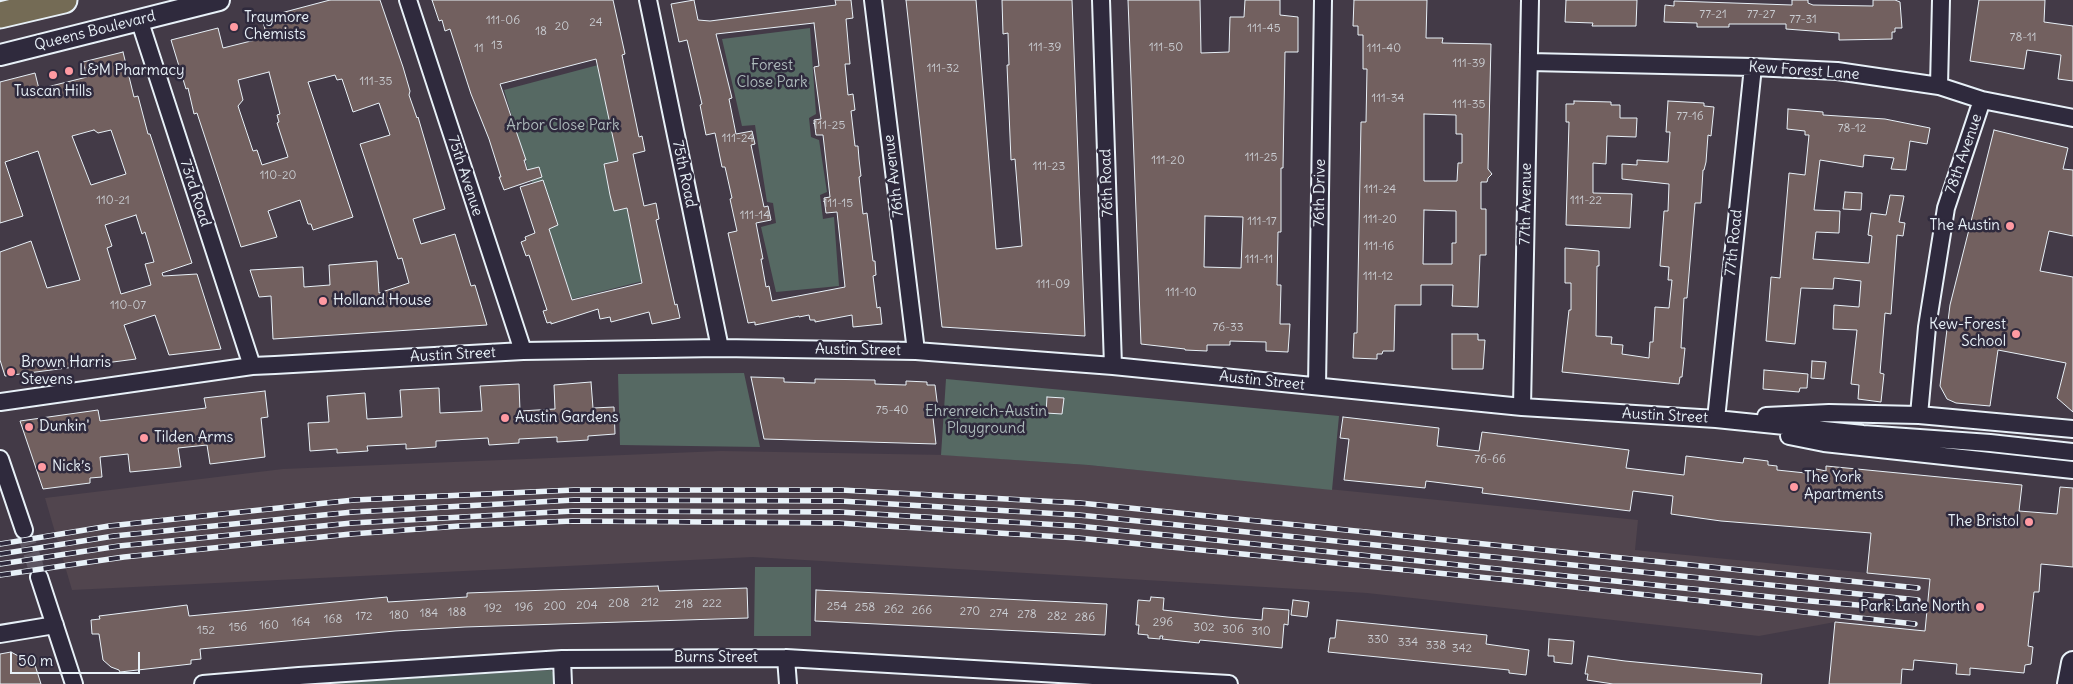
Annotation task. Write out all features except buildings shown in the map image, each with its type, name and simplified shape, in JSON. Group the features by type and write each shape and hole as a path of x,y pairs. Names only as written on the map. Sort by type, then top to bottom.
{"main road":[{"path":"0,15 64,0"},
{"path":"2069,684 2073,663"}],"street":[{"name":"Queens Boulevard","path":"0,55 219,0"},
{"name":"75th Avenue","path":"408,0 522,351"},
{"name":"75th Road","path":"648,0 720,348"},
{"name":"76th Avenue","path":"873,0 916,351"},
{"name":"76th Road","path":"1100,0 1113,366"},
{"name":"76th Drive","path":"1317,386 1323,0"},
{"name":"77th Avenue","path":"1522,407 1530,0"},
{"path":"1939,86 1941,0"},
{"name":"73rd Road","path":"139,20 252,366"},
{"name":"Kew Forest Lane","path":"1530,62 1752,67 1837,71 1939,86 1982,100 2073,118"},
{"name":"77th Road","path":"1716,419 1752,67"},
{"name":"78th Avenue","path":"1919,415 1927,327 1946,208 1982,100"},
{"name":"Austin Street","path":"0,402 252,366 522,351 720,348 916,351 1113,366 1522,407 1716,419 2072,452"},
{"name":"Austin Street","path":"1716,419 1829,413 1919,415 2073,429"},
{"name":"Austin Street","path":"1716,419 1824,443 2073,470"},
{"path":"0,458 24,530"},
{"path":"39,578 74,684"},
{"path":"0,634 55,625"},
{"path":"786,658 788,684"},
{"name":"Burns Street","path":"203,684 299,680 562,659 786,658 1229,684"},
{"path":"562,659 563,684"}],"shaded area":[{"path":"721,451 946,455 1088,465 1638,520 1635,550 1930,579 1925,631 1835,622 1759,636 1367,593 753,557 72,590 45,498 283,469"}],"green space":[{"name":"Forest Close Park","path":"810,28 816,114 809,118 811,137 819,140 827,192 820,195 823,219 834,217 839,286 776,292 761,227 776,223 773,203 767,202 755,125 742,126 722,39"},
{"name":"Arbor Close Park","path":"598,65 618,161 604,164 614,210 627,208 643,281 572,299 549,229 558,225 543,180 532,183 504,90"},
{"path":"744,373 760,447 620,445 618,374"},
{"name":"Ehrenreich-Austin Playground","path":"946,379 1339,416 1332,490 1088,465 941,455"},
{"path":"755,567 811,567 811,636 754,636"},
{"path":"551,670 562,684 315,684"}],"tunnel":[{"path":"24,530 39,577"}],"railway":[{"path":"0,544 109,526 354,500 574,490 841,490 1080,503 1918,588"},
{"path":"0,554 114,536 353,512 574,500 840,501 1079,515 1918,600"},
{"path":"0,564 119,546 352,523 573,511 839,512 1078,526 1810,601 1917,610"},
{"path":"0,575 124,557 351,534 460,526 572,521 838,523 1078,538 1509,580 1915,624"}],"place":[{"name":"Traymore Chemists","path":"234,27"},
{"name":"L&M Pharmacy","path":"69,71"},
{"name":"Tuscan Hills","path":"53,75"},
{"name":"The Austin","path":"2010,226"},
{"name":"Holland House","path":"323,301"},
{"name":"Kew-Forest School","path":"2016,334"},
{"name":"Brown Harris Stevens","path":"11,372"},
{"name":"Austin Gardens","path":"505,418"},
{"name":"Dunkin'","path":"29,427"},
{"name":"Tilden Arms","path":"144,438"},
{"name":"Nick’s","path":"42,467"},
{"name":"The York Apartments","path":"1794,487"},
{"name":"The Bristol","path":"2029,522"},
{"name":"Park Lane North","path":"1980,607"}]}
